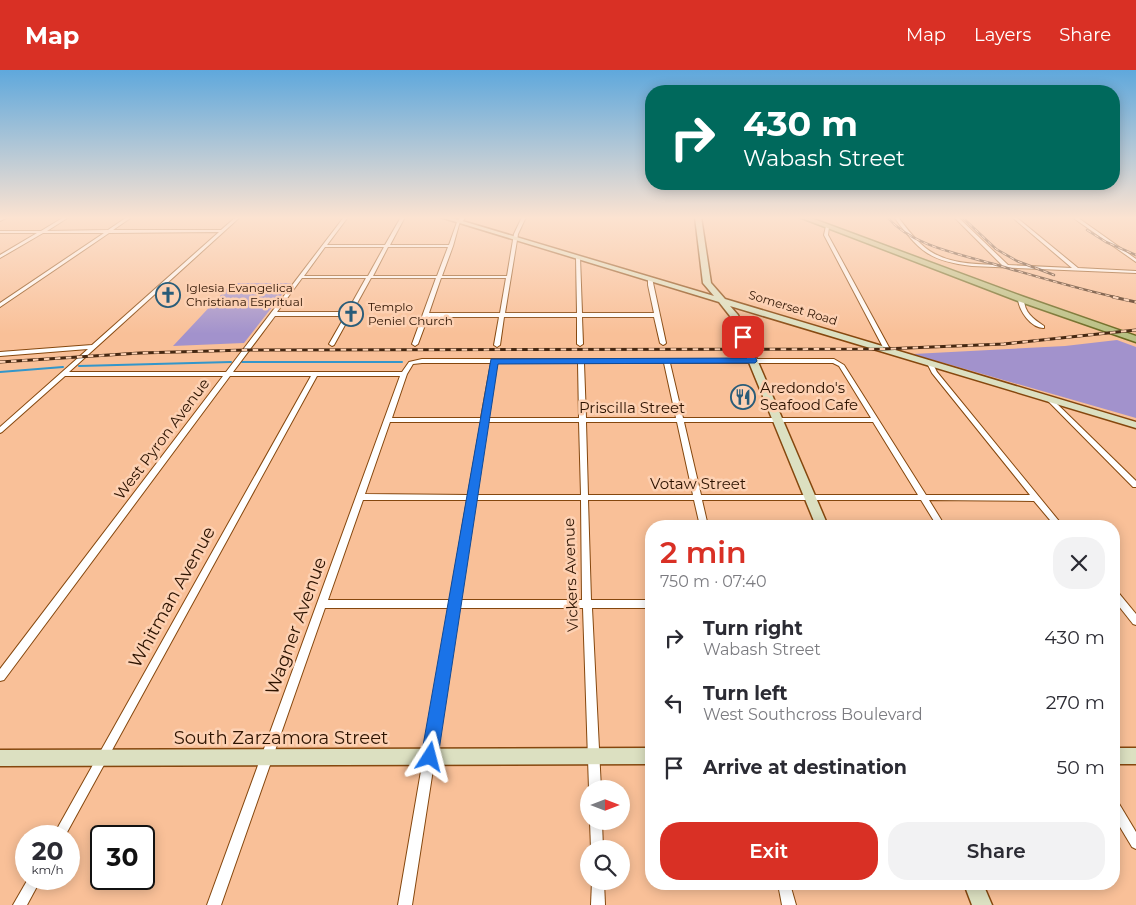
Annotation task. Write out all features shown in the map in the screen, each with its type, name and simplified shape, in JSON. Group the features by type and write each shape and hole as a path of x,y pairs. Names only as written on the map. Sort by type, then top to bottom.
{"main road":[{"name":"Somerset Road","path":"575,256 1136,424"},
{"path":"703,256 707,283 734,315 819,520"},
{"path":"907,256 1064,315 1076,317 1136,339"},
{"path":"1064,315 1136,343"},
{"name":"South Zarzamora Street","path":"0,758 645,756"},
{"path":"1120,756 1136,756"},
{"path":"976,890 982,905"}],"street":[{"path":"0,305 72,256"},
{"path":"0,431 194,256"},
{"name":"West Pyron Avenue","path":"0,677 317,256"},
{"path":"332,344 381,256"},
{"path":"415,344 447,256"},
{"path":"497,346 513,256"},
{"path":"837,256 888,350"},
{"path":"937,256 957,263 1136,272"},
{"path":"996,256 1006,266"},
{"path":"1060,256 1076,269"},
{"path":"578,257 580,344"},
{"path":"301,277 509,277"},
{"path":"650,279 663,343"},
{"path":"1022,299 1021,306 1042,327"},
{"path":"274,314 349,314"},
{"path":"426,315 656,314"},
{"path":"0,354 93,347"},
{"path":"405,905 494,361 830,361 839,363 938,520"},
{"name":"Wagner Avenue","path":"214,905 407,367 414,362 494,361"},
{"name":"Vickers Avenue","path":"581,361 587,604 595,780"},
{"path":"667,361 703,520"},
{"path":"930,362 934,372 1054,520"},
{"path":"62,374 404,374"},
{"name":"Whitman Avenue","path":"64,825 315,374"},
{"path":"1049,398 1136,485"},
{"name":"Priscilla Street","path":"388,420 876,420"},
{"name":"Votaw Street","path":"360,497 1036,498"},
{"path":"1120,601 1136,621"},
{"path":"321,604 645,604"},
{"path":"1120,816 1136,843"},
{"path":"20,905 29,890"},
{"path":"598,890 598,905"},
{"path":"785,890 789,905"}],"shaded area":[{"path":"232,283 291,283 244,343 173,346"},
{"path":"1117,340 1136,347 1136,418 913,354 1065,346"}],"waterway":[{"path":"79,366 231,362"},
{"path":"242,362 402,362"},
{"path":"0,372 63,367"}],"railway":[{"path":"963,256 1119,298"},
{"path":"1008,256 1054,275"},
{"path":"1113,297 1136,302"},
{"path":"0,362 140,353 246,350 883,349 1004,344 1136,330"}],"place":[{"name":"Iglesia Evangelica Christiana Espritual","path":"168,295"},
{"name":"Templo Peniel Church","path":"351,314"},
{"name":"Aredondo's Seafood Cafe","path":"743,397"}],"route":[{"path":"430,757 494,361 752,361 743,337"}]}
